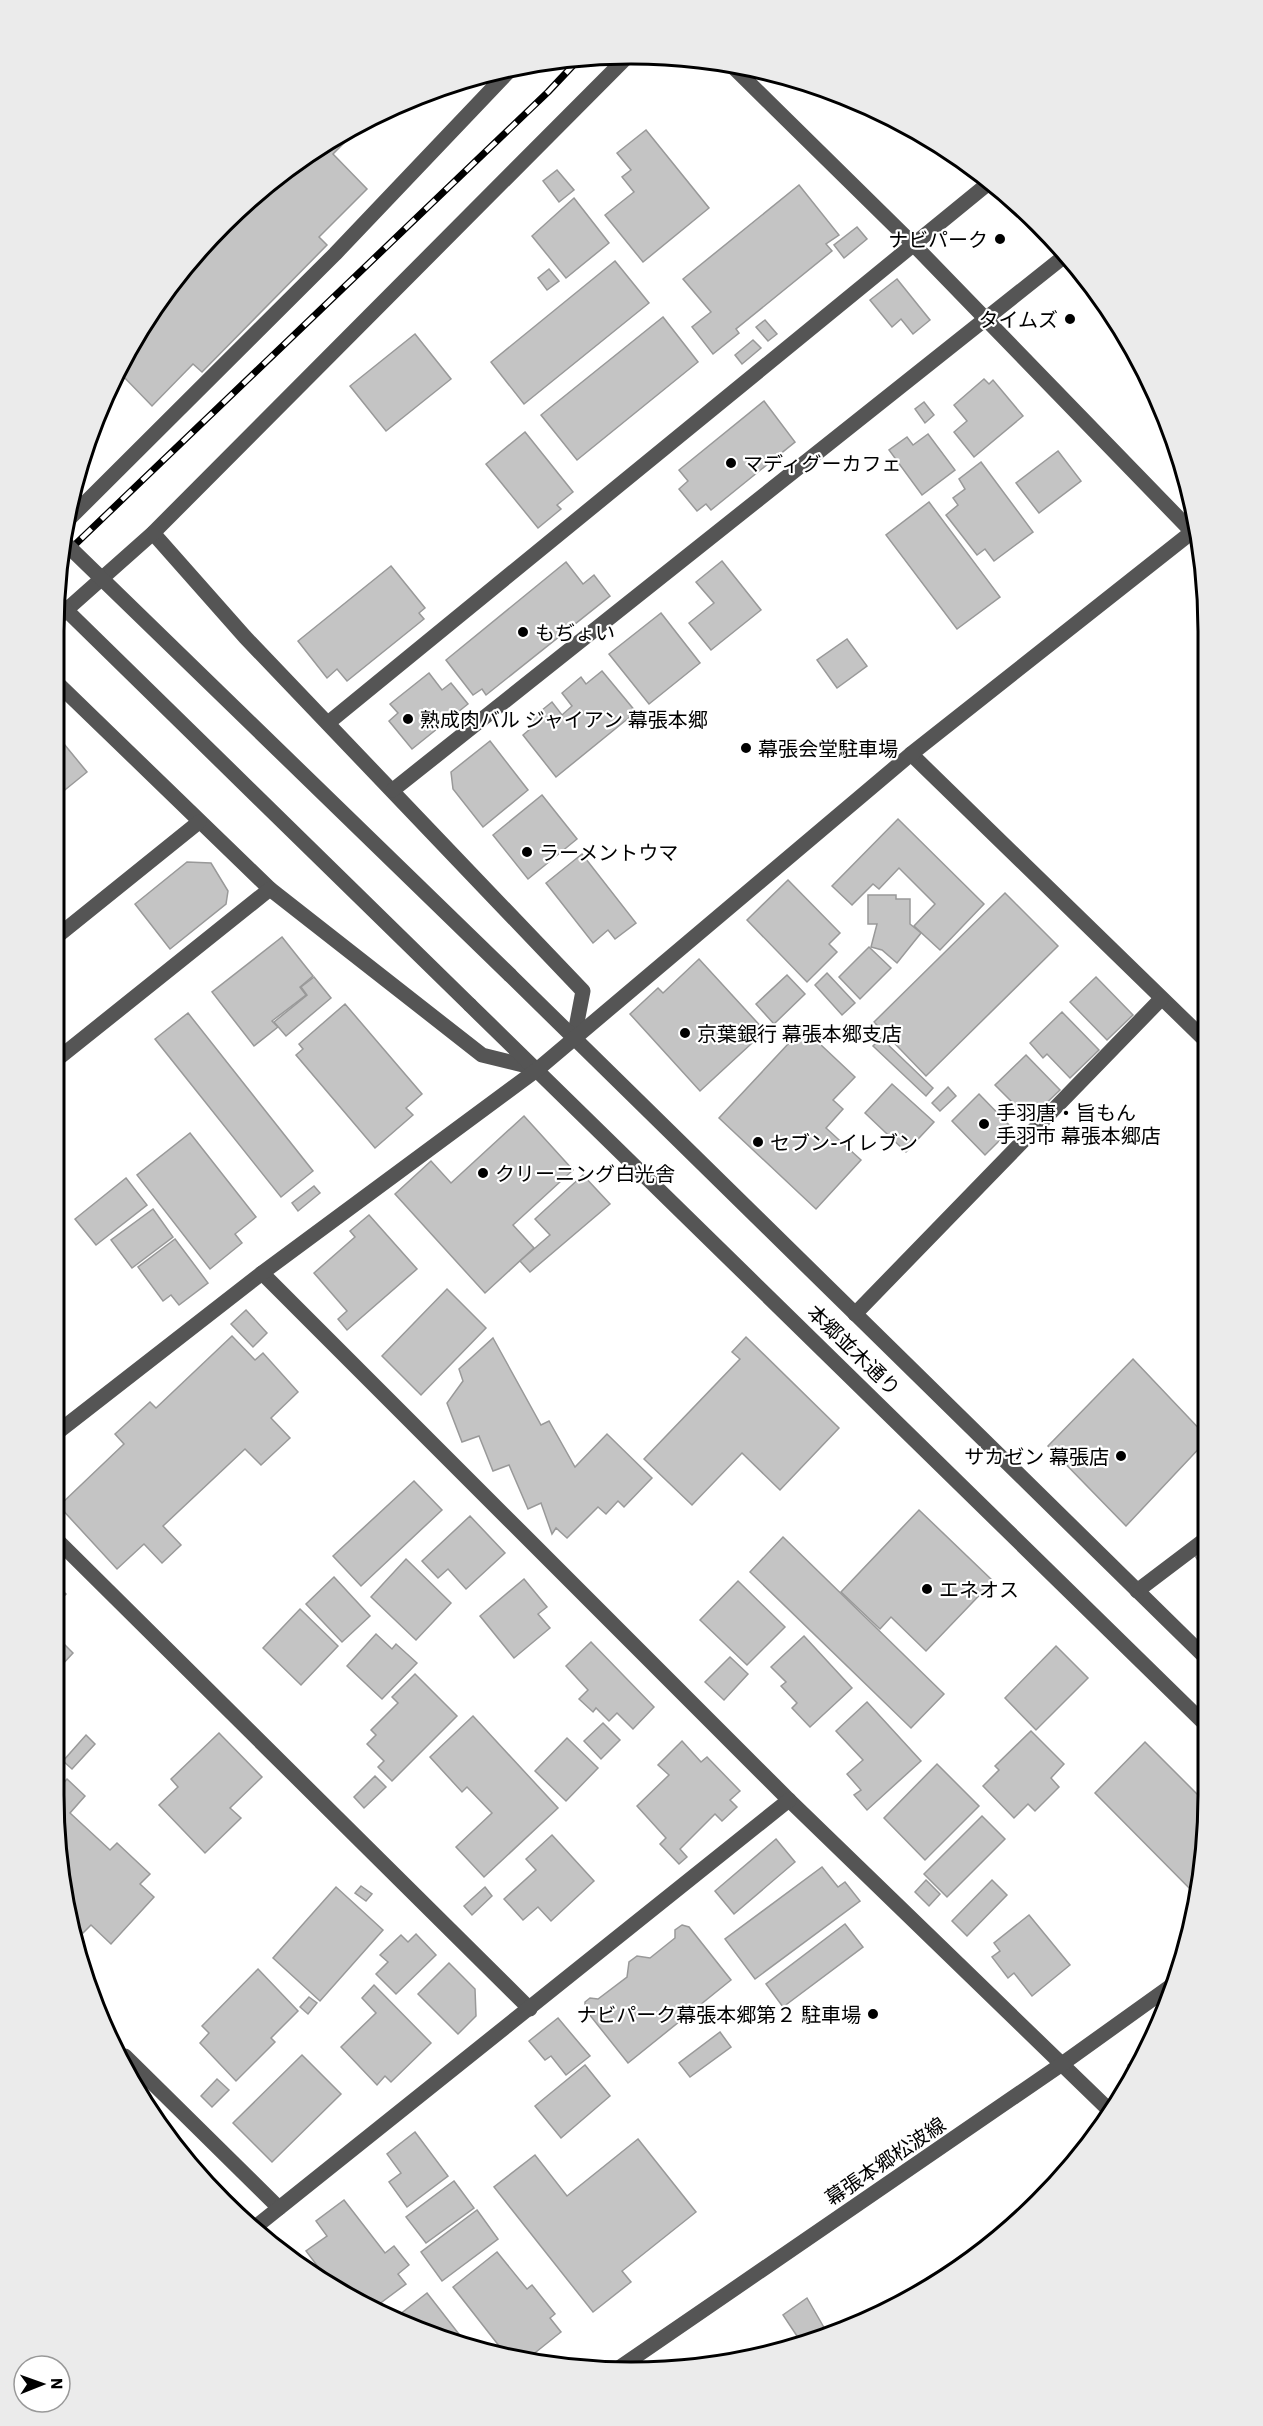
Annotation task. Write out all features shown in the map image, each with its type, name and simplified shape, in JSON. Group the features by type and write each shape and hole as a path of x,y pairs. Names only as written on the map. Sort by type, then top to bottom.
{"street":[{"path":"65,611 153,533 619,65"},
{"path":"741,75 914,245 984,320 1189,526"},
{"path":"78,510 335,254 500,80"},
{"path":"328,723 984,187"},
{"path":"393,790 1060,260"},
{"path":"153,533 245,636 583,991 574,1038"},
{"path":"64,1427 262,1273 538,1069 911,754 1191,537"},
{"name":"本郷並木通り","path":"70,548 510,975 1198,1650"},
{"name":"本郷並木通り","path":"65,609 1198,1716"},
{"path":"64,690 270,889 482,1055 538,1069"},
{"path":"911,754 1198,1033"},
{"path":"64,931 199,822"},
{"path":"64,1053 270,889"},
{"path":"855,1314 1161,999"},
{"path":"262,1273 789,1800 1105,2107"},
{"path":"1137,1591 1198,1545"},
{"path":"64,1547 530,2009"},
{"path":"260,2223 789,1800"},
{"name":"幕張本郷松波線","path":"628,2362 1062,2064 1163,1991"},
{"path":"132,2063 279,2208"}],"building":[{"path":"646,130 709,208 643,262 605,215 634,192 622,177 631,170 617,153"},
{"path":"345,142 333,154 367,189 319,237 327,245 202,372 193,364 152,406 125,378 160,316 205,258 258,205 316,160"},
{"path":"557,170 574,190 559,202 543,181"},
{"path":"799,185 839,235 826,244 832,251 736,329 739,333 713,354 692,327 711,312 683,279"},
{"path":"574,198 609,243 566,278 532,236"},
{"path":"857,227 867,239 844,258 834,245"},
{"path":"615,261 649,303 524,404 491,362"},
{"path":"549,269 559,281 547,290 538,278"},
{"path":"897,279 930,320 913,334 901,319 892,327 870,300"},
{"path":"663,317 698,362 577,460 541,415"},
{"path":"765,320 777,334 768,341 756,327"},
{"path":"415,334 451,379 386,431 350,386"},
{"path":"753,340 761,348 742,364 735,355"},
{"path":"984,379 989,384 993,380 1023,416 974,457 954,432 967,421 954,405"},
{"path":"764,401 795,442 711,510 706,504 697,511 679,489 688,481 679,470"},
{"path":"924,402 934,415 925,423 915,409"},
{"path":"525,432 573,492 557,505 561,509 538,528 486,464"},
{"path":"928,434 955,470 922,495 889,450 907,437 913,445"},
{"path":"1058,451 1081,481 1039,513 1016,483"},
{"path":"981,462 1033,532 994,561 985,549 977,555 946,515 958,505 953,498 965,489 959,479"},
{"path":"929,502 1000,597 957,629 886,535"},
{"path":"722,561 761,610 711,650 689,623 714,603 696,582"},
{"path":"566,562 583,584 594,575 610,596 486,695 482,689 473,695 446,660"},
{"path":"391,566 425,608 419,613 424,619 347,681 337,669 327,678 298,641"},
{"path":"661,613 700,663 649,704 609,654"},
{"path":"847,639 867,666 837,688 817,660"},
{"path":"602,671 636,712 556,777 523,735 536,724 531,719 552,702 562,715 572,706 562,693 581,677 586,684"},
{"path":"429,673 442,690 451,683 468,704 412,749 389,721 398,713 390,704"},
{"path":"490,741 528,790 483,827 453,789 451,772"},
{"path":"64,744 87,772 64,791"},
{"path":"542,795 577,839 528,879 493,835"},
{"path":"898,819 984,904 940,950 914,926 935,904 899,868 879,889 873,884 852,905 832,886"},
{"path":"582,854 636,923 615,939 608,930 593,943 546,883"},
{"path":"187,862 211,863 228,891 226,904 170,949 135,904"},
{"path":"788,880 840,933 829,944 837,952 807,982 747,920"},
{"path":"1005,893 1058,946 926,1076 874,1022"},
{"path":"868,895 896,895 896,899 910,899 910,924 921,933 897,963 882,950 871,947 877,924 868,924"},
{"path":"282,937 313,976 300,987 306,995 272,1021 278,1027 254,1046 212,992"},
{"path":"869,947 891,968 860,999 839,977"},
{"path":"699,959 765,1031 700,1091 630,1014 658,988 663,993"},
{"path":"827,973 855,1003 842,1015 815,985"},
{"path":"787,975 805,994 774,1024 756,1004"},
{"path":"314,977 331,998 286,1036 274,1022 307,995 301,987"},
{"path":"1096,977 1133,1015 1107,1040 1070,1002"},
{"path":"345,1004 422,1094 406,1108 413,1115 375,1148 296,1055 303,1049 299,1044"},
{"path":"1062,1012 1099,1050 1070,1078 1047,1054 1043,1058 1030,1043"},
{"path":"188,1013 313,1171 281,1197 155,1039"},
{"path":"803,1028 855,1077 833,1100 843,1109 826,1128 861,1160 816,1209 719,1118"},
{"path":"881,1038 933,1088 926,1096 873,1046"},
{"path":"1026,1055 1060,1090 1035,1114 1027,1107 1022,1112 995,1085"},
{"path":"892,1084 934,1122 906,1152 865,1113"},
{"path":"948,1087 956,1096 940,1111 932,1103"},
{"path":"979,1094 1012,1128 985,1155 952,1121"},
{"path":"524,1116 573,1170 513,1225 534,1248 485,1293 395,1194 431,1161 451,1183"},
{"path":"190,1133 256,1217 235,1234 242,1243 210,1269 137,1175"},
{"path":"583,1175 610,1204 530,1272 520,1261 550,1235 535,1219"},
{"path":"126,1178 147,1205 96,1245 75,1219"},
{"path":"314,1186 320,1193 298,1211 292,1203"},
{"path":"153,1209 173,1237 132,1268 111,1240"},
{"path":"369,1215 417,1269 347,1330 338,1319 347,1311 314,1273 355,1237 350,1231"},
{"path":"175,1239 208,1283 179,1305 171,1295 163,1301 138,1267"},
{"path":"447,1289 486,1328 421,1395 382,1356"},
{"path":"246,1310 267,1333 253,1347 231,1324"},
{"path":"232,1336 255,1360 263,1353 298,1392 271,1418 290,1438 261,1465 245,1449 163,1526 181,1545 162,1563 144,1544 117,1569 64,1511 64,1501 124,1444 115,1434 150,1402 156,1408"},
{"path":"746,1337 839,1428 780,1490 742,1453 692,1505 644,1459 740,1359 732,1352"},
{"path":"493,1338 541,1425 549,1421 575,1467 607,1434 652,1478 624,1507 618,1501 606,1514 598,1507 567,1538 556,1528 552,1534 541,1503 528,1509 509,1465 493,1471 479,1436 462,1442 447,1403 463,1381 459,1369"},
{"path":"1133,1359 1198,1428 1198,1450 1126,1526 1048,1446"},
{"path":"414,1481 442,1510 361,1586 333,1556"},
{"path":"919,1510 993,1581 926,1651 891,1617 880,1629 841,1592"},
{"path":"470,1516 505,1553 466,1589 448,1569 438,1578 422,1561"},
{"path":"783,1537 944,1694 911,1728 750,1572"},
{"path":"406,1559 451,1603 416,1640 371,1597"},
{"path":"334,1577 370,1616 342,1642 306,1604"},
{"path":"524,1579 547,1607 538,1614 550,1628 514,1658 480,1616"},
{"path":"738,1581 785,1627 747,1665 700,1620"},
{"path":"300,1609 338,1646 301,1685 263,1648"},
{"path":"376,1634 392,1649 396,1644 417,1663 382,1699 347,1666"},
{"path":"804,1636 852,1688 810,1727 792,1708 797,1703 781,1686 786,1682 771,1667"},
{"path":"591,1642 654,1707 633,1729 617,1713 609,1721 596,1708 593,1712 579,1699 588,1690 566,1666"},
{"path":"64,1644 73,1653 64,1663"},
{"path":"1056,1646 1088,1678 1036,1730 1005,1698"},
{"path":"730,1657 748,1674 724,1700 705,1682"},
{"path":"415,1674 457,1716 392,1781 378,1767 384,1761 367,1744 376,1735 371,1730 398,1703 392,1697"},
{"path":"867,1702 921,1761 867,1810 854,1795 861,1790 847,1774 863,1760 836,1731"},
{"path":"473,1716 558,1808 484,1877 456,1847 492,1813 467,1787 462,1792 430,1757"},
{"path":"603,1723 620,1740 601,1759 584,1741"},
{"path":"1031,1731 1064,1764 1051,1778 1059,1787 1035,1811 1028,1804 1014,1818 983,1786 999,1770 995,1766"},
{"path":"219,1733 262,1777 230,1808 241,1818 205,1853 159,1805 178,1787 171,1779"},
{"path":"86,1735 95,1744 72,1769 64,1760"},
{"path":"567,1738 598,1768 566,1801 535,1771"},
{"path":"682,1741 701,1762 707,1757 740,1791 730,1800 737,1807 722,1821 715,1814 680,1849 687,1857 679,1864 660,1844 666,1838 637,1806 669,1775 658,1765"},
{"path":"1145,1742 1198,1795 1197,1832 1191,1890 1095,1793"},
{"path":"937,1764 979,1806 925,1860 884,1818"},
{"path":"375,1776 386,1787 364,1808 354,1797"},
{"path":"67,1779 85,1796 70,1813 110,1850 117,1843 150,1874 140,1884 154,1897 111,1944 91,1925 82,1932 69,1869 64,1782"},
{"path":"982,1816 1005,1839 947,1897 924,1874"},
{"path":"552,1835 594,1881 551,1921 538,1907 523,1920 504,1899 536,1870 526,1859"},
{"path":"776,1839 795,1862 734,1914 715,1891"},
{"path":"822,1867 838,1887 845,1882 860,1901 755,1979 725,1939"},
{"path":"926,1880 940,1894 929,1906 915,1892"},
{"path":"992,1880 1007,1895 967,1936 952,1921"},
{"path":"361,1886 372,1894 366,1901 355,1893"},
{"path":"336,1887 383,1930 320,2001 273,1958"},
{"path":"485,1887 492,1896 472,1915 464,1906"},
{"path":"1029,1915 1070,1965 1032,1996 1014,1973 1008,1978 992,1957 1000,1951 994,1943"},
{"path":"845,1924 863,1947 783,2007 766,1984"},
{"path":"682,1925 689,1927 731,1980 628,2063 585,2009 585,2002 590,1998 598,1999 627,1977 629,1962 637,1956 650,1958 675,1938 675,1930"},
{"path":"416,1934 436,1955 396,1994 376,1974 388,1962 380,1955 401,1935 408,1942"},
{"path":"449,1963 475,1989 476,2016 458,2034 418,1994"},
{"path":"258,1969 298,2011 271,2038 275,2042 236,2081 200,2043 209,2033 202,2026"},
{"path":"374,1985 431,2043 391,2082 385,2076 377,2085 341,2047 376,2013 362,1998"},
{"path":"309,1997 317,2003 308,2014 300,2007"},
{"path":"558,2018 590,2056 566,2075 551,2056 545,2060 529,2041"},
{"path":"720,2032 731,2047 690,2077 679,2063"},
{"path":"302,2055 341,2094 272,2162 233,2123"},
{"path":"585,2065 610,2096 561,2138 535,2106"},
{"path":"217,2079 229,2090 212,2107 201,2096"},
{"path":"415,2132 448,2176 407,2207 389,2182 401,2173 387,2154"},
{"path":"638,2139 696,2212 622,2271 631,2282 593,2312 494,2187 535,2155 567,2196"},
{"path":"454,2181 474,2208 426,2243 406,2217"},
{"path":"344,2200 385,2253 394,2246 409,2265 398,2274 406,2284 381,2303 319,2268 306,2251 327,2236 316,2221"},
{"path":"477,2210 498,2239 442,2281 421,2252"},
{"path":"497,2252 527,2289 532,2285 555,2314 550,2318 561,2332 534,2353 499,2345 453,2287"},
{"path":"427,2293 459,2334 449,2331 402,2312"},
{"path":"807,2298 824,2327 797,2336 783,2315"}],"railway":[{"path":"70,549 571,68"}],"place":[{"name":"ナビパーク","path":"1000,239"},
{"name":"タイムズ","path":"1070,319"},
{"name":"マディグーカフェ","path":"731,463"},
{"name":"もぢょい","path":"523,632"},
{"name":"熟成肉バル ジャイアン 幕張本郷","path":"408,719"},
{"name":"幕張会堂駐車場","path":"746,748"},
{"name":"ラーメントウマ","path":"527,852"},
{"name":"京葉銀行 幕張本郷支店","path":"685,1033"},
{"name":"手羽唐・旨もん 手羽市 幕張本郷店","path":"984,1124"},
{"name":"セブン-イレブン","path":"758,1142"},
{"name":"クリーニング白光舎","path":"483,1173"},
{"name":"サカゼン 幕張店","path":"1121,1456"},
{"name":"エネオス","path":"927,1589"},
{"name":"ナビパーク幕張本郷第２ 駐車場","path":"873,2014"}]}
